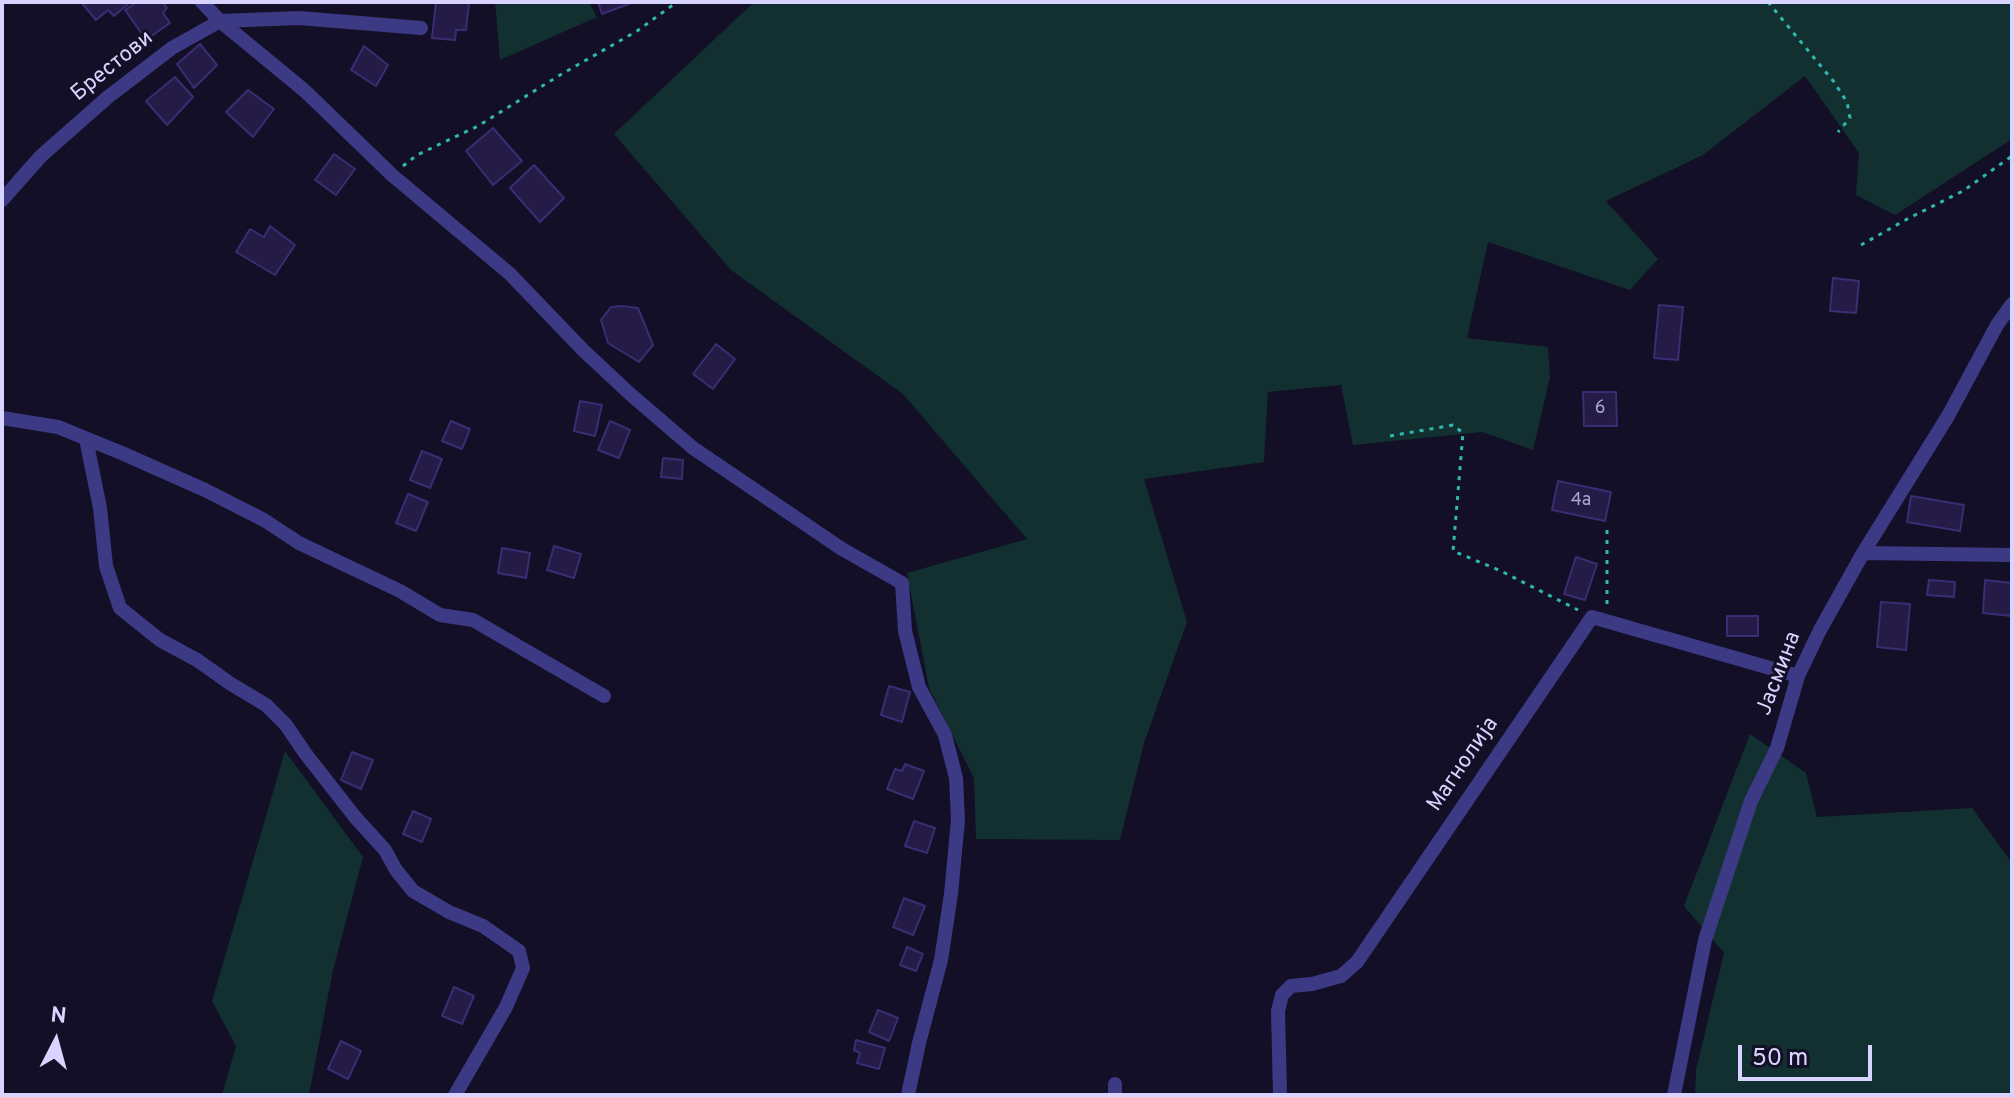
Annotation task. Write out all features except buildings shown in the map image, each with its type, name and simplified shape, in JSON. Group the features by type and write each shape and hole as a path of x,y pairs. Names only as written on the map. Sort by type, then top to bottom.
{"street":[{"path":"202,2 220,21 305,91 392,175 510,274 583,350 693,448 830,541 902,583 905,631 919,687 945,735 956,778 958,820 941,960 908,1095"},
{"name":"Брестови","path":"2,200 41,156 108,97 172,48 220,21 299,18 421,28"},
{"name":"Јасмина","path":"1674,1095 1705,940 1751,801 1777,748 1798,676 1863,553 1948,416 1989,337 2012,304"},
{"path":"2,418 58,427 124,454 253,514 299,543 400,591 440,615 473,620 604,696"},
{"path":"86,439 100,508 106,566 120,608 160,640 266,705 286,725 355,817 385,850 413,891 449,912 483,926 519,951 523,968 506,1007 455,1095"},
{"path":"1863,553 2012,555"},
{"path":"1592,617 1798,676"},
{"name":"Магнолија","path":"1280,1095 1278,1011 1282,995 1291,986 1341,976 1357,962 1592,617"}],"path":[{"path":"392,175 417,155 478,126 637,31 677,2"},
{"path":"1768,2 1847,102 1850,118 1838,132"},
{"path":"1861,245 1963,191 2012,156"},
{"path":"1390,436 1453,425 1463,433 1453,551 1501,571 1592,617"},
{"path":"1607,527 1607,622"}],"green space":[{"path":"495,2 589,2 597,17 500,60"},
{"path":"754,2 2012,2 2012,139 1895,215 1856,195 1859,153 1805,76 1703,155 1606,201 1658,259 1630,290 1488,242 1467,338 1548,347 1550,377 1533,450 1482,432 1353,445 1341,385 1268,392 1264,462 1144,479 1187,622 1144,743 1120,840 976,839 974,778 929,688 907,573 1027,539 903,394 731,270 614,134"},
{"path":"1750,734 1806,773 1817,817 1972,808 2012,863 2012,1095 1695,1095 1696,1070 1724,953 1684,906"},
{"path":"285,751 363,857 333,970 309,1095 222,1095 236,1046 212,1001"}]}
